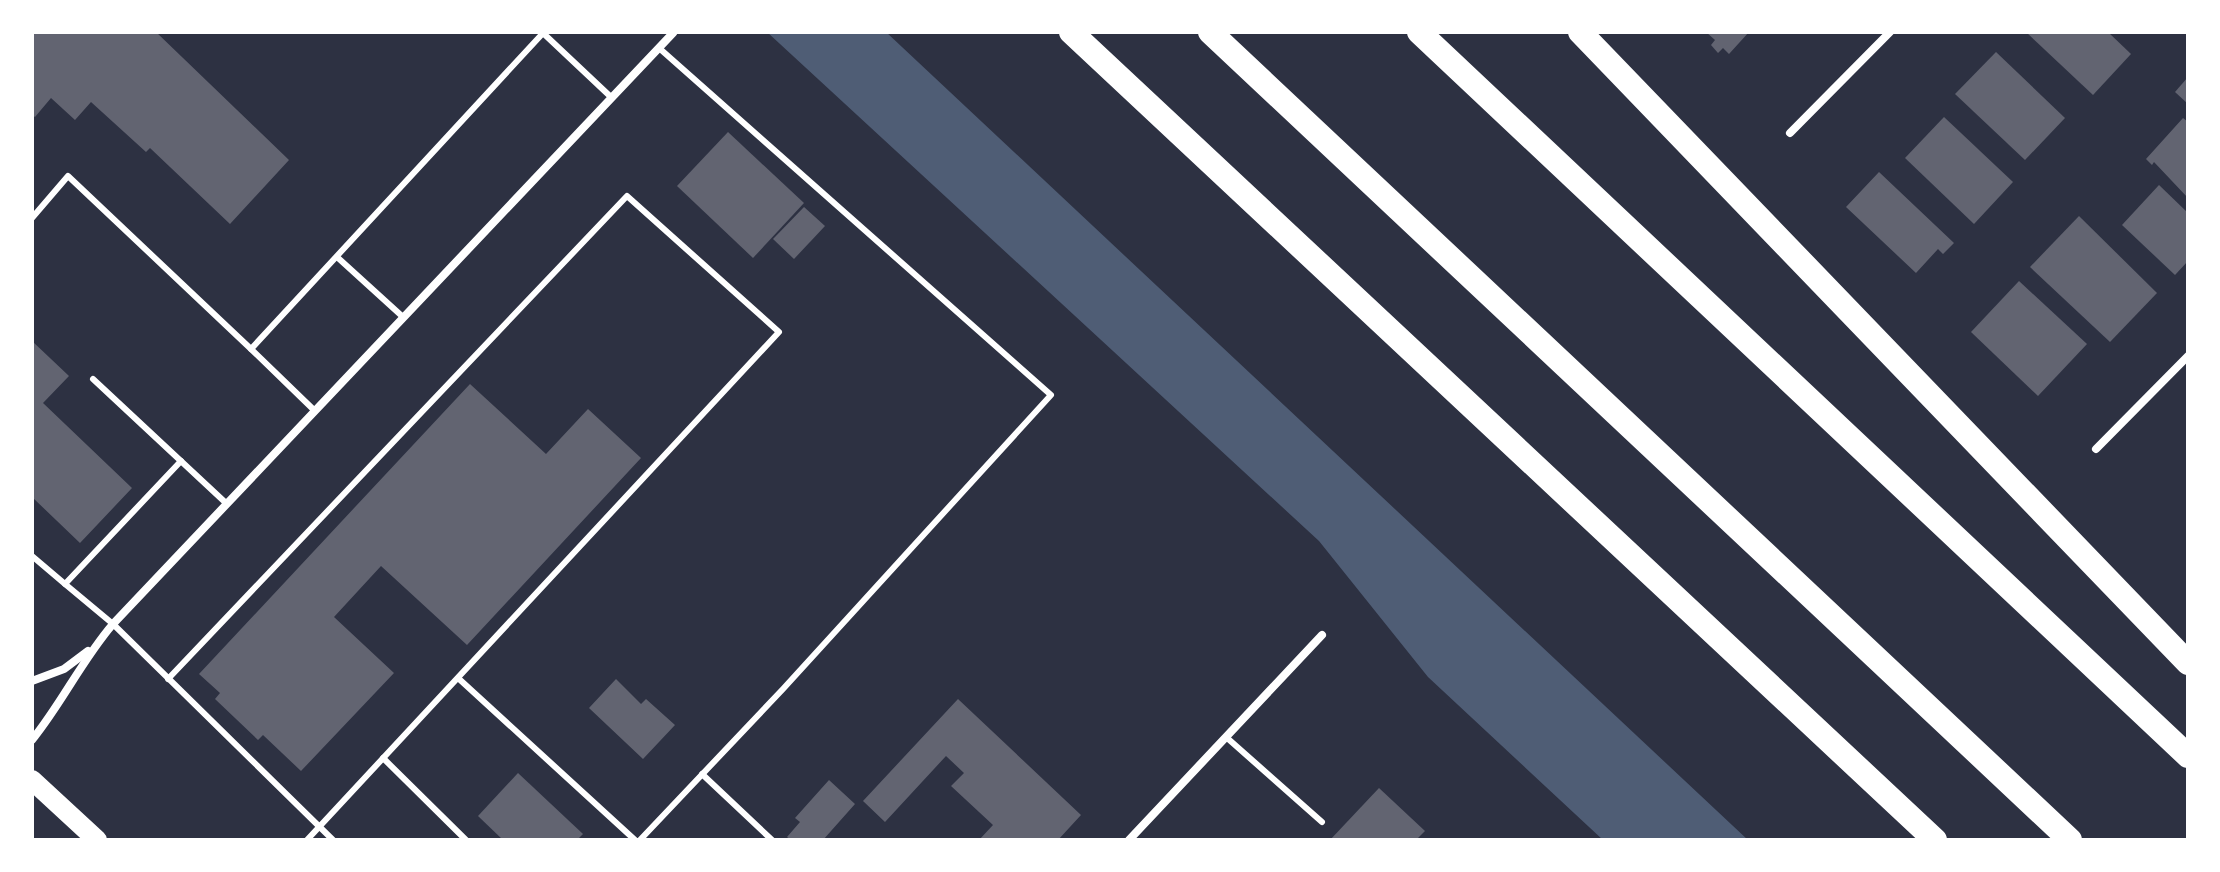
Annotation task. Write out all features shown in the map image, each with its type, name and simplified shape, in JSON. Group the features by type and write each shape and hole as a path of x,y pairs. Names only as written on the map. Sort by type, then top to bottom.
{"highway":[{"path":"1071,32 1935,840"},
{"path":"1210,32 2070,840"},
{"path":"1231,32 1537,337"},
{"path":"1419,32 2188,756"},
{"path":"1580,32 2188,663"}],"main road":[{"path":"32,780 97,840"}],"street":[{"path":"1790,133 1890,32"},
{"path":"32,681 64,669 91,648 673,33"},
{"path":"2096,449 2188,356"},
{"path":"1129,840 1322,635"},
{"path":"32,740 76,676 91,648"}],"lane":[{"path":"251,349 544,32 612,98"},
{"path":"458,678 637,840 702,774 1051,395 659,48"},
{"path":"32,218 68,176 315,411"},
{"path":"168,679 627,196 779,332 307,840"},
{"path":"337,257 403,317"},
{"path":"93,379 227,504"},
{"path":"65,584 181,461"},
{"path":"32,556 113,624 333,840"},
{"path":"1226,737 1322,822"},
{"path":"383,758 466,840"},
{"path":"702,774 772,840"}],"water":[{"path":"767,32 886,32 1748,840 1603,840 1428,677 1319,541"}],"building":[{"path":"32,32 156,32 289,160 230,224 150,148 146,152 91,102 75,120 51,98 35,117 32,115"},
{"path":"1706,32 1749,32 1729,54 1723,48 1718,53 1711,45 1715,40"},
{"path":"2026,32 2108,32 2131,54 2093,95"},
{"path":"1996,52 2065,118 2025,160 1955,94"},
{"path":"2188,77 2188,104 2175,92"},
{"path":"1944,117 2013,182 1974,224 1905,158"},
{"path":"2183,118 2188,122 2188,198 2154,162 2152,165 2146,159"},
{"path":"728,132 804,203 753,258 677,186"},
{"path":"1879,172 1954,243 1943,254 1938,249 1916,273 1846,207"},
{"path":"2159,185 2188,213 2188,261 2175,275 2122,225"},
{"path":"804,207 825,226 794,259 773,239"},
{"path":"2079,216 2157,293 2110,342 2030,267"},
{"path":"2019,281 2087,344 2038,396 1971,332"},
{"path":"32,341 69,376 43,403 132,488 80,543 32,497"},
{"path":"470,384 546,454 588,409 641,458 467,645 381,566 334,617 394,673 301,771 263,735 258,740 215,699 220,693 199,674"},
{"path":"616,679 641,704 646,699 675,725 643,759 589,708"},
{"path":"958,699 1081,815 1058,840 979,840 993,825 951,786 964,773 946,756 885,822 863,801"},
{"path":"518,773 583,834 577,840 503,840 478,816"},
{"path":"829,780 855,804 823,840 791,840 787,837 800,822 795,818"},
{"path":"1379,788 1425,831 1416,840 1330,840"}]}
